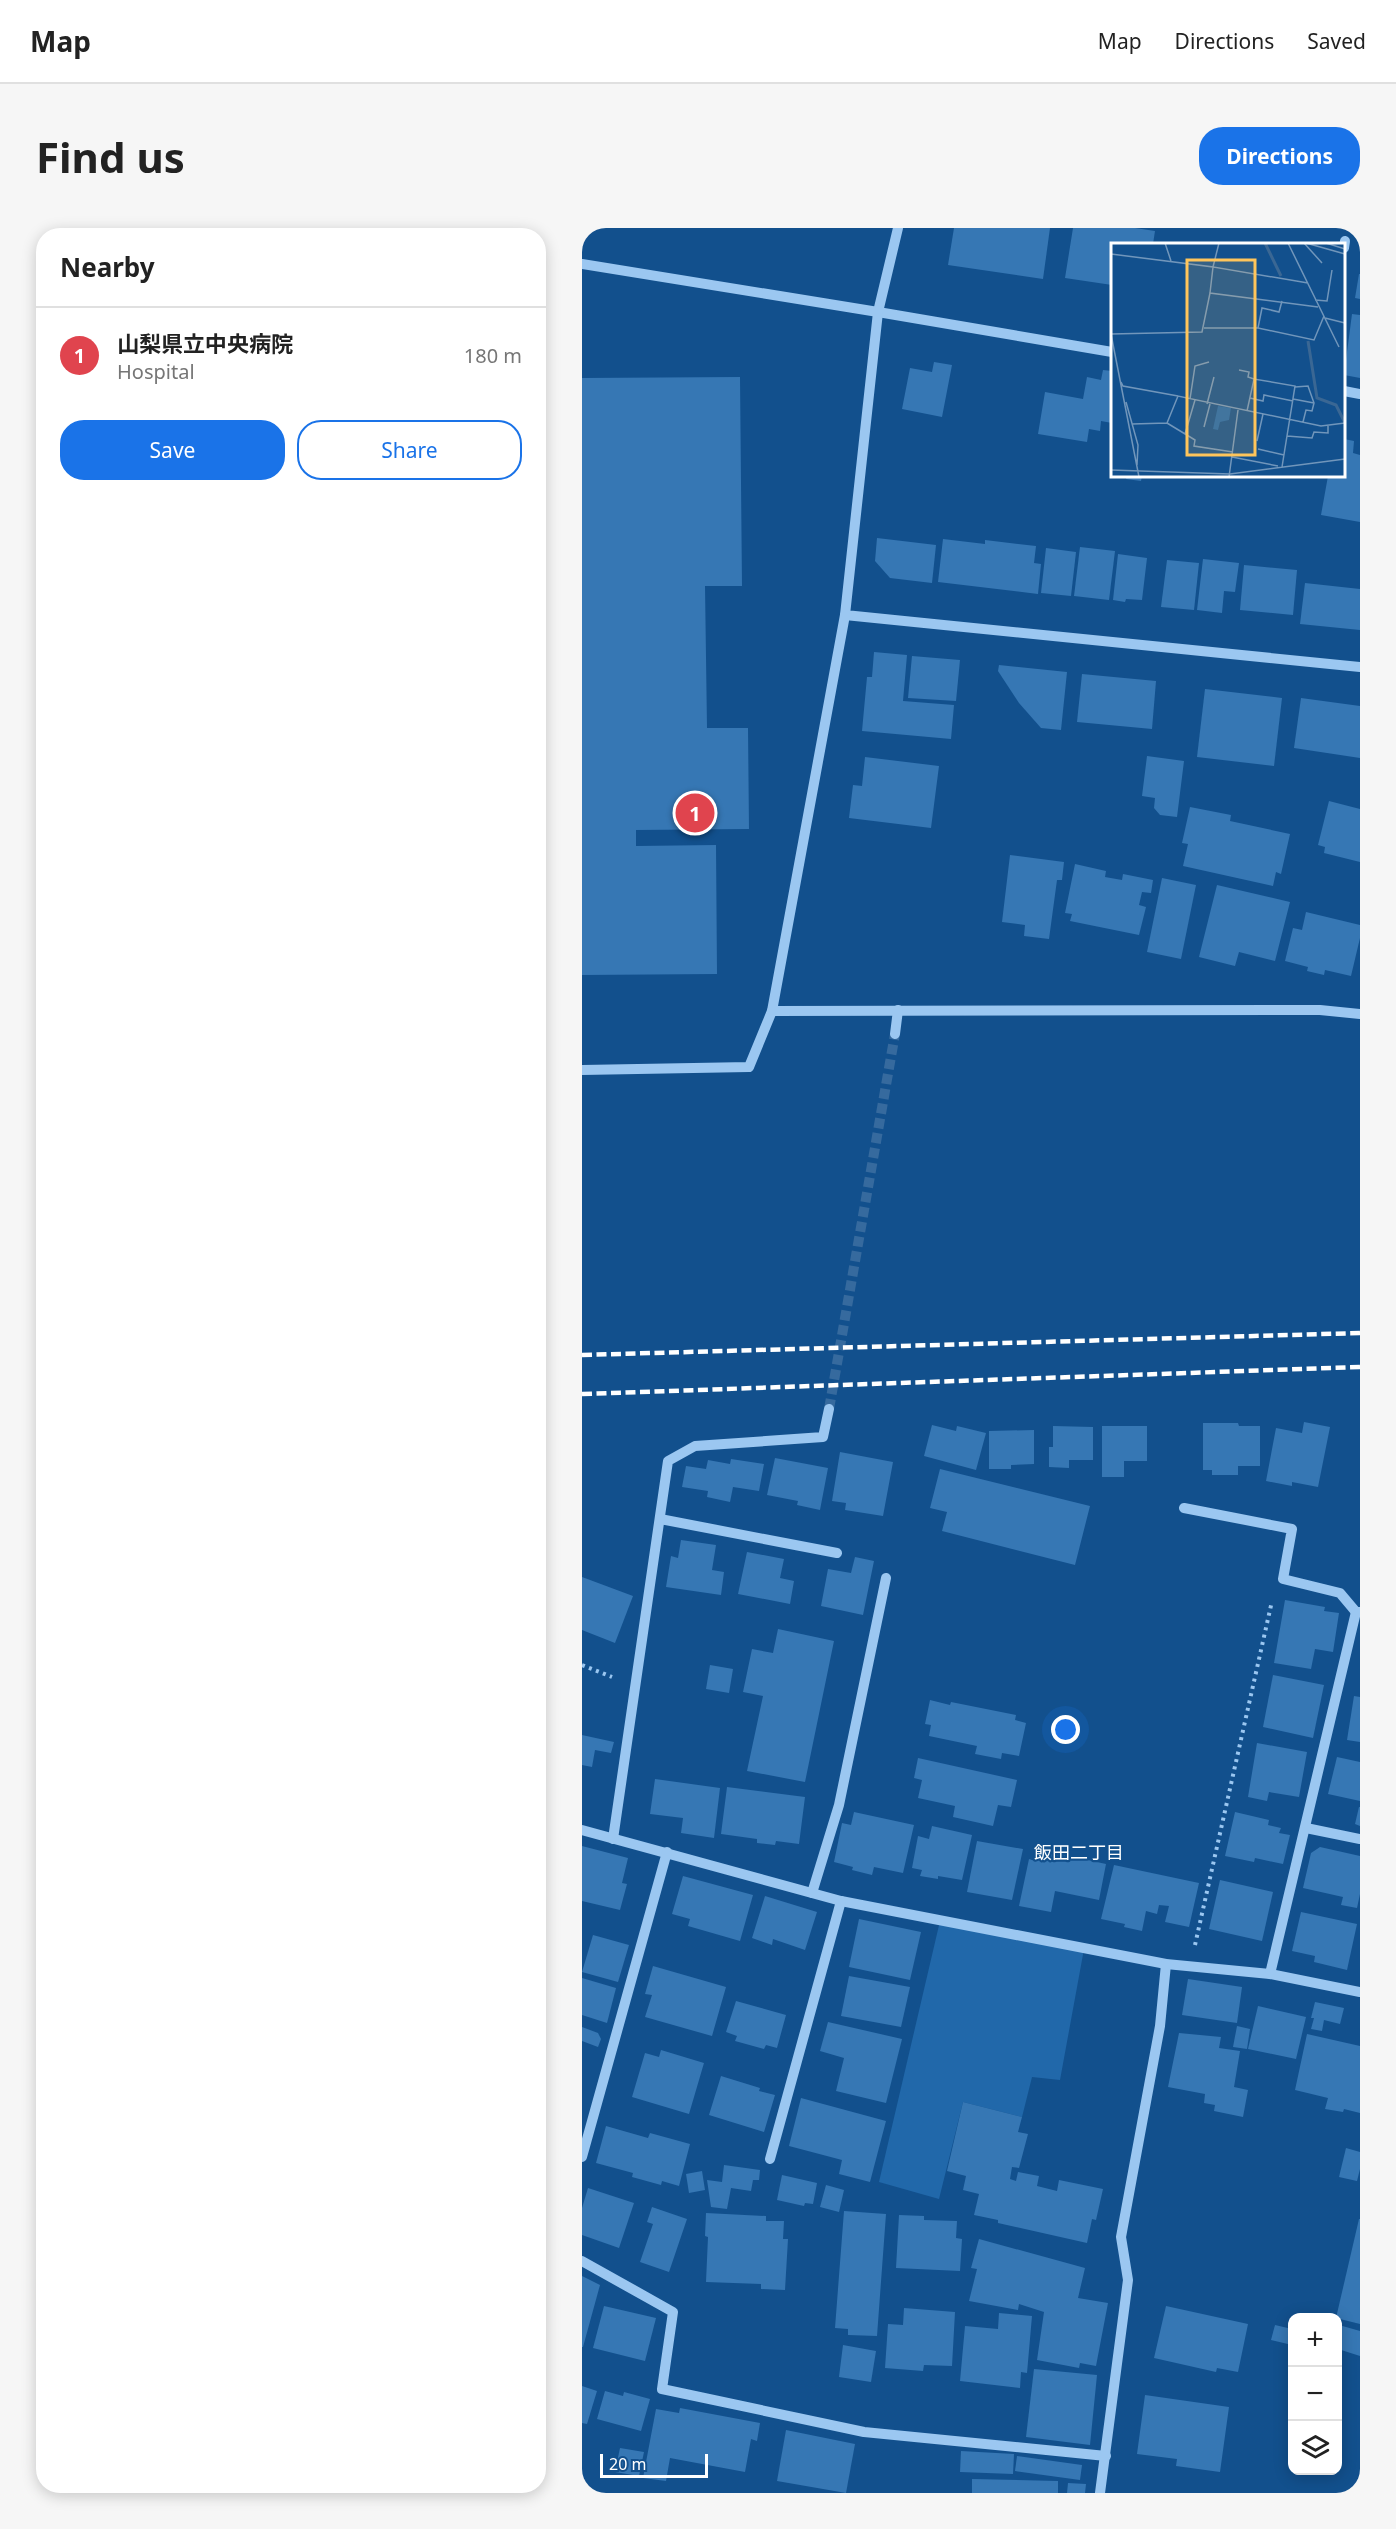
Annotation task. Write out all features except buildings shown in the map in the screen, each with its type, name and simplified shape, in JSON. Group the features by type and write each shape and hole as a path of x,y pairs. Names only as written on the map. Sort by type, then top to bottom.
{"street":[{"path":"582,1070 749,1067 772,1011 845,615 878,312 898,228"},
{"path":"582,264 1111,352"},
{"path":"1345,391 1360,394"},
{"path":"845,615 1360,667"},
{"path":"895,1034 898,1010"},
{"path":"772,1011 1320,1010 1360,1014"},
{"path":"614,1839 668,1461 695,1446 823,1437 829,1409"},
{"path":"1184,1508 1292,1529 1283,1579 1340,1593 1358,1612 1270,1974"},
{"path":"660,1519 837,1553"},
{"path":"812,1893 838,1805 886,1578"},
{"path":"1306,1828 1360,1839"},
{"path":"582,1830 842,1901 1166,1964 1270,1974 1360,1992"},
{"path":"582,2157 667,1852"},
{"path":"770,2159 842,1901"},
{"path":"1100,2493 1128,2280 1120,2237 1160,2026 1166,1964"},
{"path":"582,2261 673,2312 662,2389 864,2432 1106,2456"}],"path":[{"path":"1190,1966 1274,1594 1283,1579"},
{"path":"582,1665 636,1687"}],"shaded area":[{"path":"940,1921 1084,1949 1060,2080 1032,2077 1022,2117 963,2102 939,2199 879,2182"}],"tunnel":[{"path":"829,1409 895,1034"}],"railway":[{"path":"582,1355 1360,1333"},
{"path":"582,1394 1360,1367"}],"place":[{"name":"山梨県立中央病院","path":"695,813"}],"district":[{"name":"飯田二丁目","path":"1079,1852"}]}
